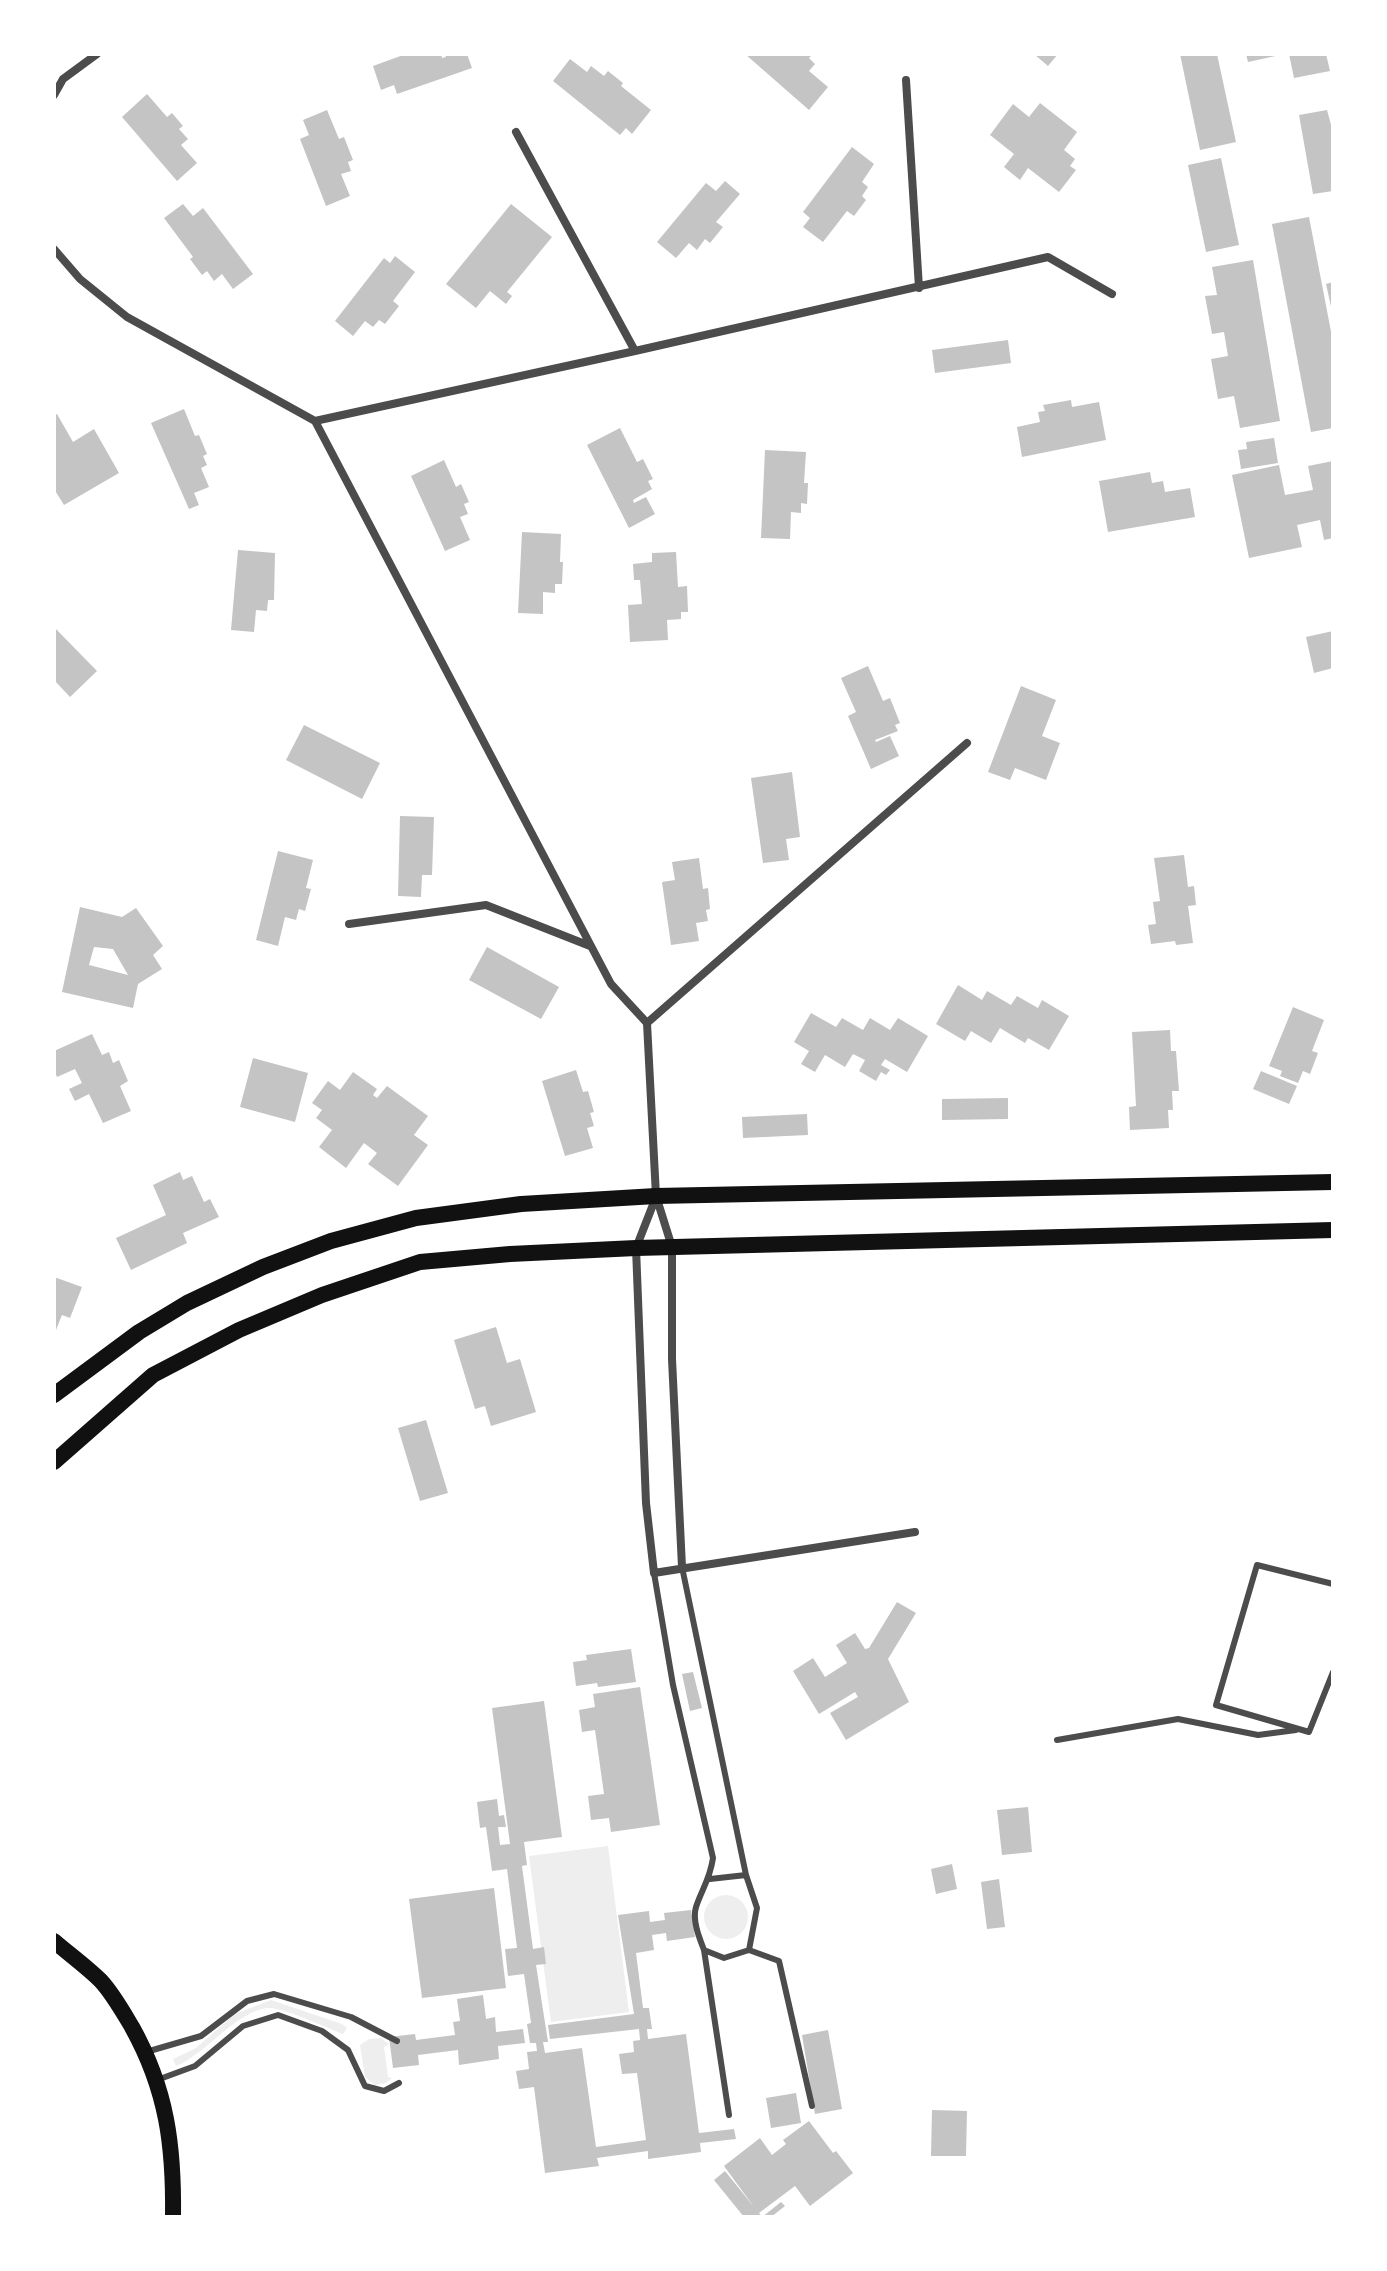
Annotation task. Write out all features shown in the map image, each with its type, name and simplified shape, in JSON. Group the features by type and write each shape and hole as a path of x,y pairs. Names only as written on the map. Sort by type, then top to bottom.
{"main road":[{"path":"54,1395 139,1332 187,1303 263,1267 331,1241 416,1218 521,1204 656,1196 1333,1182"},
{"path":"54,1462 153,1375 239,1330 322,1295 420,1262 636,1248 1333,1230"},
{"path":"54,1941 101,1982 146,2052 167,2117 174,2164 173,2217"}],"street":[{"path":"54,95 63,79 97,54"},
{"path":"906,80 919,288"},
{"path":"516,132 635,351"},
{"path":"54,249 80,279 127,317 315,421 611,984 647,1023 656,1196 672,1247 672,1359 682,1567"},
{"path":"315,421 1048,257 1112,294"},
{"path":"647,1023 967,743"},
{"path":"349,924 486,905 591,946"},
{"path":"656,1196 636,1248 646,1503 654,1573 915,1532"}],"lane":[{"path":"1333,1584 1257,1565 1216,1705 1309,1732 1333,1672"},
{"path":"682,1567 746,1875 757,1908 749,1950"},
{"path":"654,1573 673,1685 713,1858 710,1879 695,1909 729,2115"},
{"path":"1057,1740 1178,1719 1258,1735 1300,1729"},
{"path":"710,1879 746,1875"},
{"path":"704,1950 724,1958 749,1950 779,1961 812,2106"},
{"path":"146,2052 201,2036 247,2001 274,1994 351,2017 397,2041"},
{"path":"157,2080 195,2066 243,2026 278,2015 322,2031 348,2050 365,2086 384,2091 399,2083"}],"shaded area":[{"path":"608,1846 629,2012 551,2022 529,1856"},
{"path":"726,1895 741,1902 748,1917 741,1932 726,1939 711,1932 704,1917 711,1902"},
{"path":"271,2000 347,2028 343,2034 278,2009 260,2009 236,2022 200,2052 176,2066 173,2059 196,2048 235,2014"},
{"path":"381,2038 389,2044 384,2047 388,2077 392,2078 375,2085 365,2077 360,2045 369,2039"}],"building":[{"path":"406,54 441,54 442,58 446,57 445,54 467,54 472,68 397,94 394,85 381,90 373,66"},
{"path":"745,54 813,54 809,58 815,64 809,71 828,87 809,110"},
{"path":"1034,54 1058,54 1048,66"},
{"path":"1180,54 1217,54 1236,142 1200,150"},
{"path":"1246,54 1280,54 1280,55 1248,62"},
{"path":"1289,54 1326,54 1330,71 1294,78"},
{"path":"570,59 587,72 591,66 604,76 608,71 651,110 632,134 626,128 620,135 553,81"},
{"path":"147,94 167,117 172,113 183,126 179,129 188,139 181,145 197,163 177,181 122,117"},
{"path":"1040,103 1077,132 1064,150 1075,159 1070,166 1076,170 1059,192 1028,168 1020,180 1004,167 1014,154 990,135 1013,104 1029,117"},
{"path":"327,110 339,139 344,137 353,160 348,162 351,171 341,174 350,196 326,206 300,139 309,135 303,120"},
{"path":"1327,110 1333,132 1333,191 1313,194 1299,115"},
{"path":"852,147 874,164 862,182 868,187 862,196 866,200 854,216 847,211 823,242 803,227 810,218 803,212"},
{"path":"1221,158 1239,245 1206,252 1188,165"},
{"path":"725,181 740,194 716,222 723,227 710,243 705,239 697,250 689,243 676,258 657,242 706,183 716,191"},
{"path":"183,204 193,216 203,208 253,274 233,289 222,274 214,281 207,271 202,275 190,259 193,257 164,218"},
{"path":"511,204 552,237 507,292 512,296 506,304 490,291 476,308 446,284"},
{"path":"1309,217 1333,342 1333,428 1311,432 1272,224"},
{"path":"395,256 415,272 393,301 399,306 385,324 379,320 373,327 365,321 353,336 335,321 384,258 390,263"},
{"path":"1253,260 1280,421 1240,428 1234,396 1218,399 1211,359 1228,356 1224,332 1212,334 1205,296 1217,295 1212,267"},
{"path":"1333,282 1333,311 1332,311 1326,284"},
{"path":"1008,340 1011,363 935,373 932,350"},
{"path":"1071,400 1072,407 1099,402 1106,440 1022,457 1017,427 1040,422 1038,412 1045,411 1043,405"},
{"path":"184,409 195,436 199,435 207,454 203,456 207,465 201,468 209,487 194,493 199,505 189,509 151,423"},
{"path":"57,414 73,442 94,429 119,473 64,505 54,489 54,416"},
{"path":"620,428 637,462 643,459 653,479 648,481 652,489 633,500 634,503 646,497 655,514 629,528 587,445"},
{"path":"1274,438 1278,463 1241,469 1238,450 1247,449 1246,442"},
{"path":"765,450 806,452 804,483 808,483 807,504 801,503 801,513 791,512 790,539 761,538"},
{"path":"444,460 456,487 461,484 469,502 464,504 468,514 460,517 470,540 445,551 411,476"},
{"path":"1333,461 1333,538 1324,540 1320,520 1297,525 1302,547 1249,558 1232,475 1279,465 1285,495 1313,490 1308,466"},
{"path":"1150,472 1152,483 1163,481 1165,492 1190,488 1195,517 1108,532 1099,481"},
{"path":"522,532 561,534 562,584 555,584 555,593 543,592 543,614 518,613"},
{"path":"238,550 275,553 274,600 268,600 267,611 256,610 254,632 231,630"},
{"path":"676,552 678,587 687,586 688,612 681,612 681,619 667,620 668,640 630,642 628,605 642,604 640,580 634,580 633,564 652,562 652,553"},
{"path":"54,627 97,671 70,697 54,680"},
{"path":"1333,631 1333,668 1314,673 1306,637"},
{"path":"868,666 883,701 890,698 900,723 895,725 898,731 875,740 890,736 899,756 871,769 848,716 856,712 841,678"},
{"path":"1021,686 1056,700 1042,736 1060,743 1046,780 1015,768 1010,780 988,772"},
{"path":"304,725 380,763 362,799 286,760"},
{"path":"792,772 800,837 786,839 789,860 763,863 751,778"},
{"path":"400,816 434,817 432,875 422,875 421,897 398,896"},
{"path":"278,851 313,860 306,888 311,889 305,911 299,909 296,920 285,917 278,946 256,940"},
{"path":"1184,855 1188,887 1194,886 1196,905 1188,906 1193,943 1176,945 1175,941 1151,944 1148,925 1156,924 1153,902 1160,901 1154,858"},
{"path":"699,858 703,889 708,888 708,921 696,923 699,941 671,945 662,882 675,880 672,862"},
{"path":"80,907 122,917 136,908 163,946 153,955 162,969 138,984 133,1008 62,992","holes":["94,947 113,949 128,975 89,965"]},
{"path":"487,947 559,987 541,1019 469,980"},
{"path":"958,985 982,1000 987,991 1011,1005 1017,996 1038,1008 1042,1000 1069,1016 1049,1050 1028,1038 1025,1043 1000,1028 991,1043 971,1031 965,1041 936,1024"},
{"path":"1293,1007 1324,1020 1312,1051 1318,1053 1310,1074 1303,1071 1298,1083 1280,1076 1282,1071 1269,1066"},
{"path":"811,1013 836,1027 842,1018 863,1030 870,1018 890,1030 898,1018 928,1036 907,1072 885,1059 881,1065 890,1070 886,1075 881,1072 876,1081 859,1071 865,1060 853,1054 845,1067 825,1055 815,1072 801,1064 809,1051 794,1042"},
{"path":"1170,1030 1171,1051 1176,1051 1179,1091 1172,1091 1173,1110 1168,1110 1169,1128 1130,1130 1129,1107 1136,1106 1132,1032"},
{"path":"92,1034 102,1055 109,1052 113,1063 119,1060 128,1081 120,1086 131,1111 103,1123 89,1094 75,1101 69,1089 82,1083 75,1069 57,1077 54,1070 54,1051"},
{"path":"253,1058 308,1073 295,1122 240,1107"},
{"path":"576,1070 583,1092 588,1091 594,1112 590,1113 594,1126 587,1128 593,1148 565,1156 542,1081"},
{"path":"1261,1071 1297,1086 1289,1104 1253,1089"},
{"path":"353,1072 377,1089 373,1095 377,1098 387,1086 428,1116 414,1135 428,1145 398,1186 368,1164 377,1153 364,1143 346,1168 319,1147 332,1130 316,1118 322,1110 312,1103 328,1081 340,1090"},
{"path":"1008,1098 1008,1119 942,1120 942,1099"},
{"path":"807,1114 808,1135 743,1138 742,1117"},
{"path":"180,1172 183,1180 192,1176 204,1202 210,1199 219,1217 183,1233 187,1243 131,1270 116,1238 166,1215 153,1185"},
{"path":"54,1277 82,1287 70,1318 62,1315 54,1335"},
{"path":"496,1327 507,1363 520,1359 536,1412 491,1426 485,1406 475,1409 454,1340"},
{"path":"426,1420 448,1493 420,1501 398,1428"},
{"path":"897,1602 916,1613 888,1659 909,1702 846,1740 830,1713 858,1697 855,1692 819,1714 793,1671 813,1658 825,1677 847,1663 836,1645 855,1633 865,1649 869,1648"},
{"path":"631,1649 636,1682 598,1687 597,1683 576,1686 573,1662 587,1660 586,1655"},
{"path":"693,1672 702,1708 690,1711 682,1674"},
{"path":"640,1687 660,1825 611,1832 609,1818 591,1820 588,1796 604,1794 595,1730 582,1732 579,1710 595,1707 593,1694"},
{"path":"544,1701 562,1837 524,1842 527,1865 522,1866 533,1949 544,1947 546,1964 536,1965 548,2042 543,2042 545,2053 582,2048 596,2147 646,2140 637,2073 622,2074 619,2054 634,2052 633,2041 640,2040 639,2029 550,2039 548,2025 634,2014 618,1915 649,1911 650,1922 665,1920 664,1913 691,1910 695,1937 667,1941 666,1933 652,1935 654,1950 636,1953 643,2008 649,2008 652,2029 647,2029 648,2039 686,2034 699,2133 734,2129 736,2139 700,2143 701,2152 648,2159 648,2151 597,2158 599,2166 545,2173 534,2087 519,2089 516,2071 529,2069 527,2052 537,2051 536,2043 530,2043 527,2024 531,2023 524,1974 508,1976 505,1949 517,1948 507,1869 492,1871 486,1827 480,1828 477,1802 497,1799 499,1816 504,1815 506,1827 498,1827 500,1845 510,1844 492,1708"},
{"path":"1028,1807 1032,1852 1002,1855 997,1810"},
{"path":"952,1864 957,1889 936,1894 931,1869"},
{"path":"999,1879 1005,1927 987,1929 981,1882"},
{"path":"494,1888 506,1988 422,1998 409,1899"},
{"path":"483,1995 486,2019 495,2017 496,2032 523,2029 525,2043 498,2046 499,2059 459,2065 458,2050 418,2055 419,2065 393,2068 389,2037 415,2034 416,2040 455,2035 453,2022 460,2021 457,1999"},
{"path":"828,2030 842,2109 815,2114 802,2035"},
{"path":"796,2093 801,2123 771,2128 766,2098"},
{"path":"932,2110 967,2111 966,2156 931,2156"},
{"path":"809,2121 853,2173 810,2206 795,2186 759,2213 762,2217 744,2217 714,2180 725,2171 754,2207 724,2166 760,2138 772,2155 786,2144 783,2140"},
{"path":"781,2202 785,2206 771,2217 762,2217"}]}
